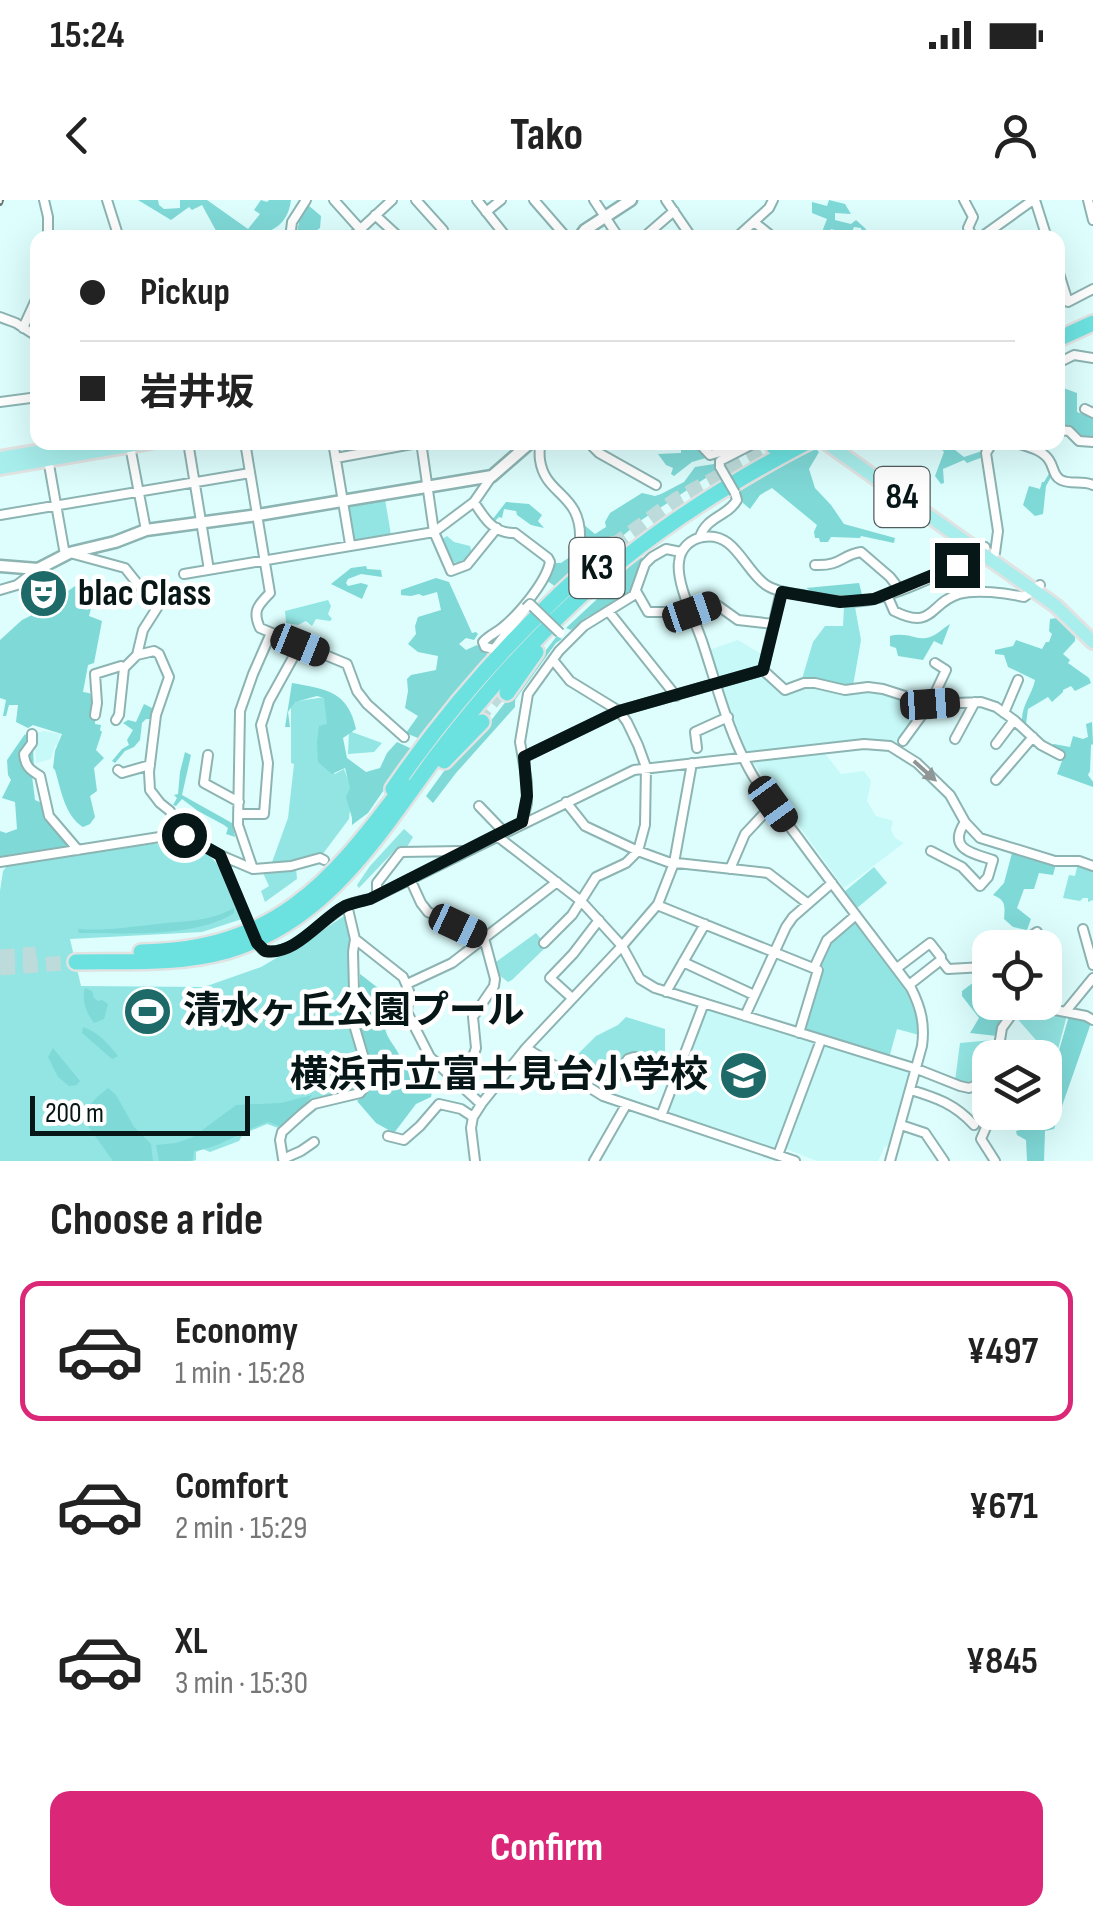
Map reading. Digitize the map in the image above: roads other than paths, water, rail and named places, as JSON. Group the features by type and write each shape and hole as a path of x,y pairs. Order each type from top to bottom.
{"highway":[{"path":"1065,326 1093,313"},
{"path":"1065,336 1093,323"},
{"name":"K3","path":"412,782 370,848 335,888 294,920 255,941 224,952 165,962 74,957 171,950 236,937 295,906 330,865 362,841 412,782 469,715 525,650 606,572 758,456"},
{"path":"412,782 444,761 469,715 536,615 613,546"},
{"path":"505,691 553,633 620,572"}],"main road":[{"name":"84","path":"837,450 986,551"},
{"name":"84","path":"851,450 1037,588 1093,642"},
{"path":"0,458 46,451"},
{"path":"0,468 46,451"},
{"name":"84","path":"1037,588 1061,600 1093,630"}],"street":[{"path":"44,200 48,230"},
{"path":"106,200 115,230"},
{"path":"291,230 306,200"},
{"path":"339,202 360,229 392,200"},
{"path":"416,200 443,230"},
{"path":"477,200 501,230"},
{"path":"486,212 500,200"},
{"path":"534,200 559,230"},
{"path":"594,200 614,230"},
{"path":"588,230 631,200"},
{"path":"666,200 687,230"},
{"path":"745,230 770,208 773,200"},
{"path":"964,200 972,217 970,230"},
{"path":"988,230 1034,200 1044,230"},
{"path":"1088,200 1093,220"},
{"path":"652,230 674,211"},
{"path":"376,215 392,230"},
{"path":"754,222 764,230"},
{"path":"1065,292 1068,302 1093,289"},
{"path":"23,328 30,313"},
{"path":"0,317 30,333"},
{"path":"1065,360 1074,355 1093,358"},
{"path":"0,402 30,399"},
{"path":"1065,431 1079,441 1093,442"},
{"path":"131,450 146,530"},
{"path":"189,450 209,570"},
{"path":"247,450 270,594 257,605 260,628 347,664 367,704 404,738"},
{"path":"334,450 350,544"},
{"path":"336,458 382,450"},
{"path":"423,450 434,532 451,571 467,566 497,528"},
{"path":"184,574 434,532 474,502 492,476 522,450"},
{"path":"540,450 547,478 579,516 580,540"},
{"path":"596,450 656,485"},
{"path":"705,450 710,455 728,450 733,454"},
{"path":"522,822 527,796 520,742 528,694 553,660 591,621 627,602 652,557 666,549 683,550 700,538 718,537 730,544 766,585 782,592 840,602 887,595 986,551 998,531 988,450"},
{"path":"1033,450 1048,458 1057,478 1093,485"},
{"path":"46,451 67,554"},
{"path":"700,538 702,529 737,500 720,460 733,454 758,456"},
{"path":"0,514 250,472"},
{"path":"1066,482 1092,472"},
{"path":"0,590 17,585 67,554 146,530 492,476"},
{"path":"474,502 484,520 504,534 515,533 548,558 549,567 544,580 521,607 503,627 486,638 485,647 494,649 530,604 569,642"},
{"path":"683,550 679,571 728,717 752,774 897,968 920,1006 924,1020 922,1046 890,1161"},
{"path":"815,565 830,566 861,552 900,590"},
{"path":"67,554 124,568 157,608 143,630 137,655"},
{"path":"0,566 38,570"},
{"path":"887,595 894,611 915,619 924,618 961,593 1024,597 1037,588"},
{"path":"636,591 648,612 692,612 717,605 738,620 774,624"},
{"path":"763,670 782,592"},
{"path":"609,612 676,696"},
{"path":"249,867 252,862 239,834 239,730 242,702 271,633"},
{"path":"238,814 264,814 268,763 261,725 300,645"},
{"path":"116,720 124,668 137,655 154,650 169,678 158,709 150,790 170,810 181,835"},
{"path":"544,943 561,928 596,877 626,863 638,851 645,825 646,767 634,735 619,711 570,681 553,660"},
{"path":"898,746 930,704 946,670 935,663"},
{"path":"95,715 96,674 124,668"},
{"path":"524,757 619,711 763,670"},
{"path":"763,670 785,690 815,683 846,690 875,688 930,704 989,704 1049,751 1060,755"},
{"path":"1004,713 1018,680"},
{"path":"954,740 975,702"},
{"path":"697,748 696,732 728,717"},
{"path":"996,744 1014,720"},
{"path":"32,734 24,761 40,776 49,816 78,850"},
{"path":"996,780 1033,736"},
{"path":"220,855 257,943 263,950 278,952 347,905 377,895 634,770 864,744 898,746 944,788 973,833 990,843 1093,866"},
{"path":"208,755 204,784 239,802"},
{"path":"475,1161 473,1117 481,1104 526,1048 657,904 674,863 692,763"},
{"path":"118,770 122,773 150,765"},
{"path":"566,802 585,826 638,851 674,863 768,873 808,904"},
{"path":"730,869 744,834 773,804"},
{"path":"479,806 500,834 581,901 622,946 640,979 666,992 972,1087"},
{"path":"931,851 962,867 980,886 988,877 993,860 972,854 960,845 960,827 965,822"},
{"path":"0,862 181,835 249,867"},
{"path":"377,895 376,883 401,852 466,851"},
{"path":"228,872 291,866 320,858 330,865"},
{"path":"410,879 428,912 484,938"},
{"path":"407,984 452,963 557,882"},
{"path":"744,1016 786,927 832,883"},
{"path":"657,904 818,970 799,1033"},
{"path":"314,1145 282,1159 282,1132 292,1122 314,1104 360,1093 370,1079 355,1028 354,939 347,905"},
{"path":"814,968 827,940 856,915"},
{"path":"572,998 550,978 598,920"},
{"path":"666,992 705,924"},
{"path":"1084,928 1093,966"},
{"path":"463,1088 476,1048 473,1017 495,979 484,938"},
{"path":"354,939 403,978 407,984 407,1012 430,1058 481,1104"},
{"path":"897,968 930,944 948,969 972,968"},
{"path":"908,984 940,960"},
{"path":"684,962 754,995"},
{"path":"1066,1011 1093,978"},
{"path":"661,1116 704,1003"},
{"path":"1000,1040 1002,1028 1015,1010 1034,1006 1093,1020"},
{"path":"778,1156 821,1040"},
{"path":"526,1048 603,1096 795,1161"},
{"path":"603,1096 628,1059 680,1066"},
{"path":"910,1090 939,1098 962,1111 972,1123"},
{"path":"388,1136 404,1140 439,1104 461,1109 473,1117"},
{"path":"594,1161 626,1105"},
{"path":"900,1125 926,1133 944,1161"},
{"path":"985,1130 981,1138 995,1161"}],"tunnel":[{"path":"613,546 677,499 768,450"},
{"path":"476,720 503,689"},
{"path":"0,957 36,954"},
{"path":"0,968 76,962"}],"place":[{"name":"blac Class","path":"43,593"},
{"name":"清水ヶ丘公園プール","path":"148,1011"},
{"name":"横浜市立富士見台小学校","path":"743,1075"}]}
